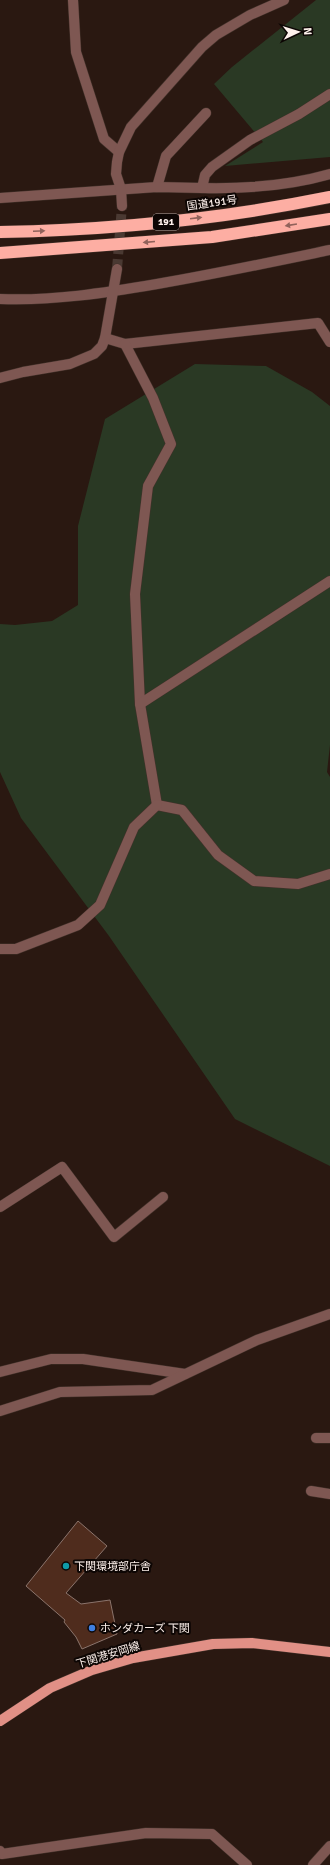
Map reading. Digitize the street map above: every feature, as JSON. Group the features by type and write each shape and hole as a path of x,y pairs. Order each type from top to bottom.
{"highway":[{"name":"国道191号","path":"0,232 75,230 137,225 260,209 330,197"},
{"name":"191","path":"0,253 212,237 330,219"}],"main road":[{"name":"下関港安岡線","path":"0,1721 50,1688 92,1670 133,1658 179,1649 221,1644 252,1643 330,1652"}],"street":[{"path":"73,0 76,52 104,138 119,152"},
{"path":"122,206 116,174 119,152 132,127 202,47 216,35 233,24 284,0"},
{"path":"202,188 205,175 212,167 250,140 299,114 330,94"},
{"path":"157,187 166,156 206,113"},
{"path":"0,198 157,187 237,188 278,184 330,174"},
{"path":"0,299 60,298 113,292 230,272 330,250"},
{"path":"0,378 23,372 70,364 94,354 102,346 105,338 118,269"},
{"path":"105,338 125,344 318,323 330,342"},
{"path":"125,344 153,398 170,444 148,486 135,594 140,704 157,805"},
{"path":"140,704 330,581"},
{"path":"157,805 182,810 218,855 254,881 298,884 330,874"},
{"path":"0,950 16,949 78,925 100,905 134,828 157,805"},
{"path":"0,1208 62,1167 114,1237 163,1197"},
{"path":"0,1411 60,1392 152,1390 257,1340 330,1314"},
{"path":"0,1372 51,1359 83,1359 185,1374"},
{"path":"316,1438 330,1438"},
{"path":"311,1491 330,1494"},
{"path":"0,1851 2,1854 146,1833 212,1834 247,1865"},
{"path":"313,1865 330,1846"}],"green space":[{"path":"316,0 330,0 330,157 225,166 263,142 214,84 232,67"},
{"path":"195,364 266,366 312,392 330,406 330,745 327,772 330,777 330,1166 235,1119 109,936 21,818 0,772 0,624 15,625 52,621 78,605 78,526 105,419"}],"building":[{"path":"78,1521 107,1546 66,1593 81,1604 110,1600 117,1634 82,1649 76,1637 64,1622 65,1620 26,1586"}],"tunnel":[{"path":"117,269 122,206"}],"place":[{"name":"下関環境部庁舎","path":"66,1566"},
{"name":"ホンダカーズ 下関","path":"92,1628"}]}
